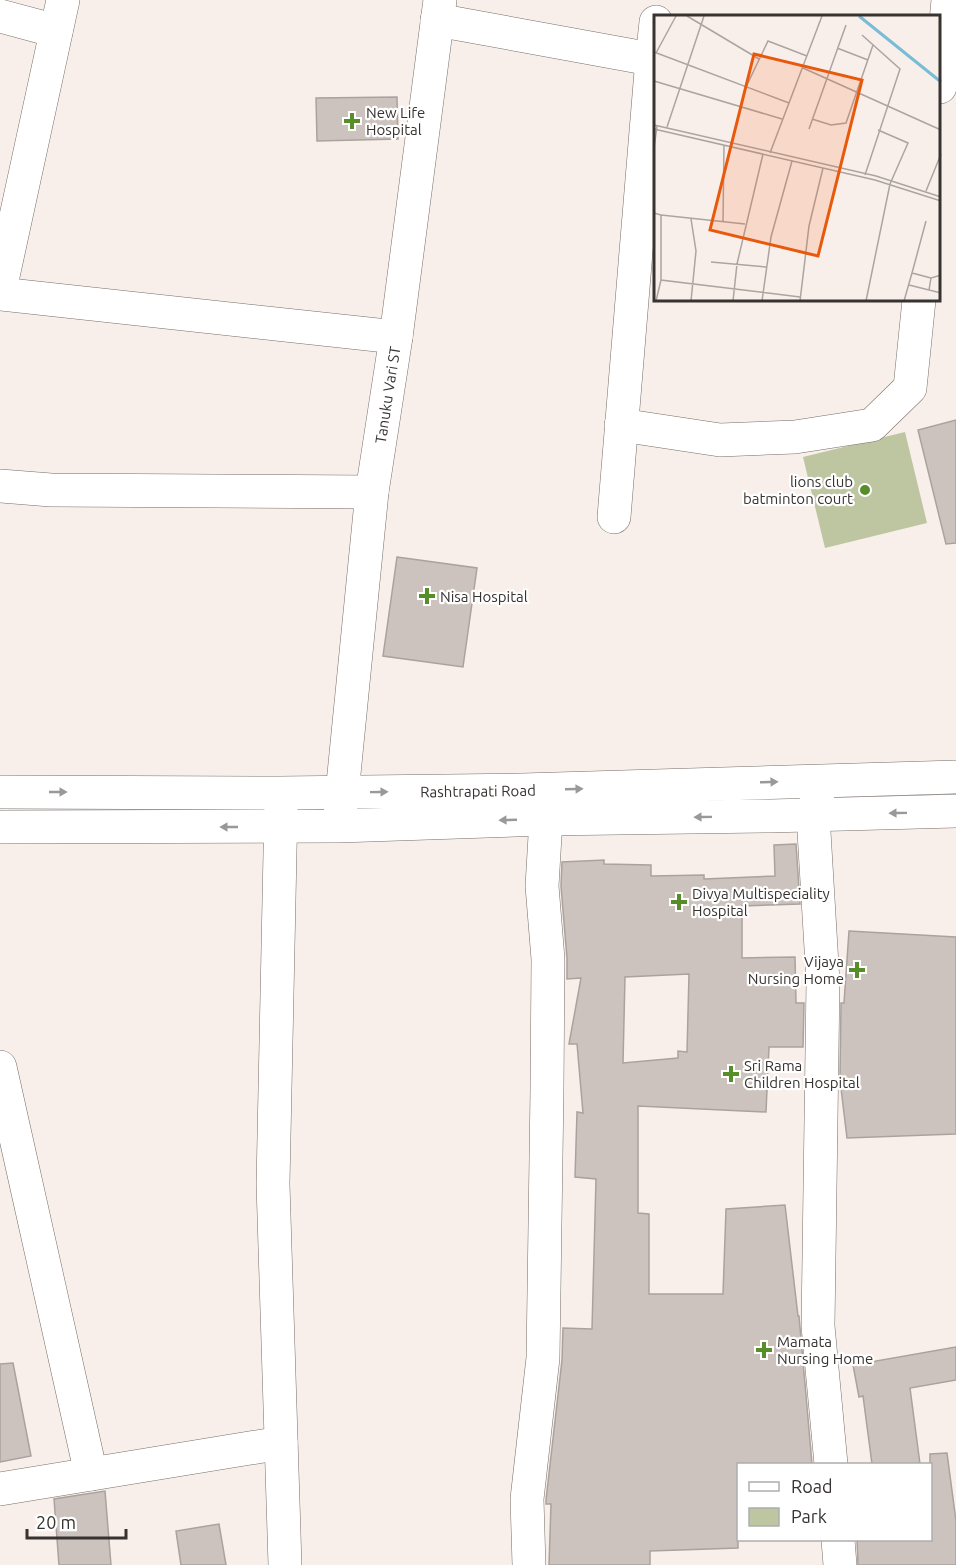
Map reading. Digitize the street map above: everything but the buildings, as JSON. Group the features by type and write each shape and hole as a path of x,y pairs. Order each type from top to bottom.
{"street":[{"path":"657,15 658,0"},
{"path":"941,68 948,0"},
{"path":"439,10 654,60 614,517"},
{"name":"Tanuku Vari ST","path":"339,826 372,492 396,336 439,10"},
{"path":"0,16 59,15 0,292 396,336"},
{"path":"941,101 956,103"},
{"path":"621,425 720,440 795,437 872,426 910,388 919,302"},
{"path":"0,486 51,490 372,492"},
{"name":"Rashtrapati Road","path":"0,792 280,793 522,790 956,777"},
{"path":"820,780 813,815 823,982 818,1326 831,1463"},
{"path":"280,793 273,1184 285,1565"},
{"name":"Rashtrapati Road","path":"0,827 281,827 956,811"},
{"path":"529,1565 527,1499 543,1358 548,959 542,886 546,819"},
{"path":"0,1067 91,1474"},
{"path":"0,1489 281,1443"},
{"path":"838,1541 840,1565"}],"green space":[{"name":"lions club batminton court","path":"905,432 927,523 825,548 803,457"}],"place":[{"name":"New Life Hospital","path":"352,121"},
{"name":"lions club batminton court","path":"865,490"},
{"name":"Nisa Hospital","path":"427,596"},
{"name":"Divya Multispeciality Hospital","path":"679,902"},
{"name":"Vijaya Nursing Home","path":"857,970"},
{"name":"Sri Rama Children Hospital","path":"731,1074"},
{"name":"Mamata Nursing Home","path":"764,1350"}]}
